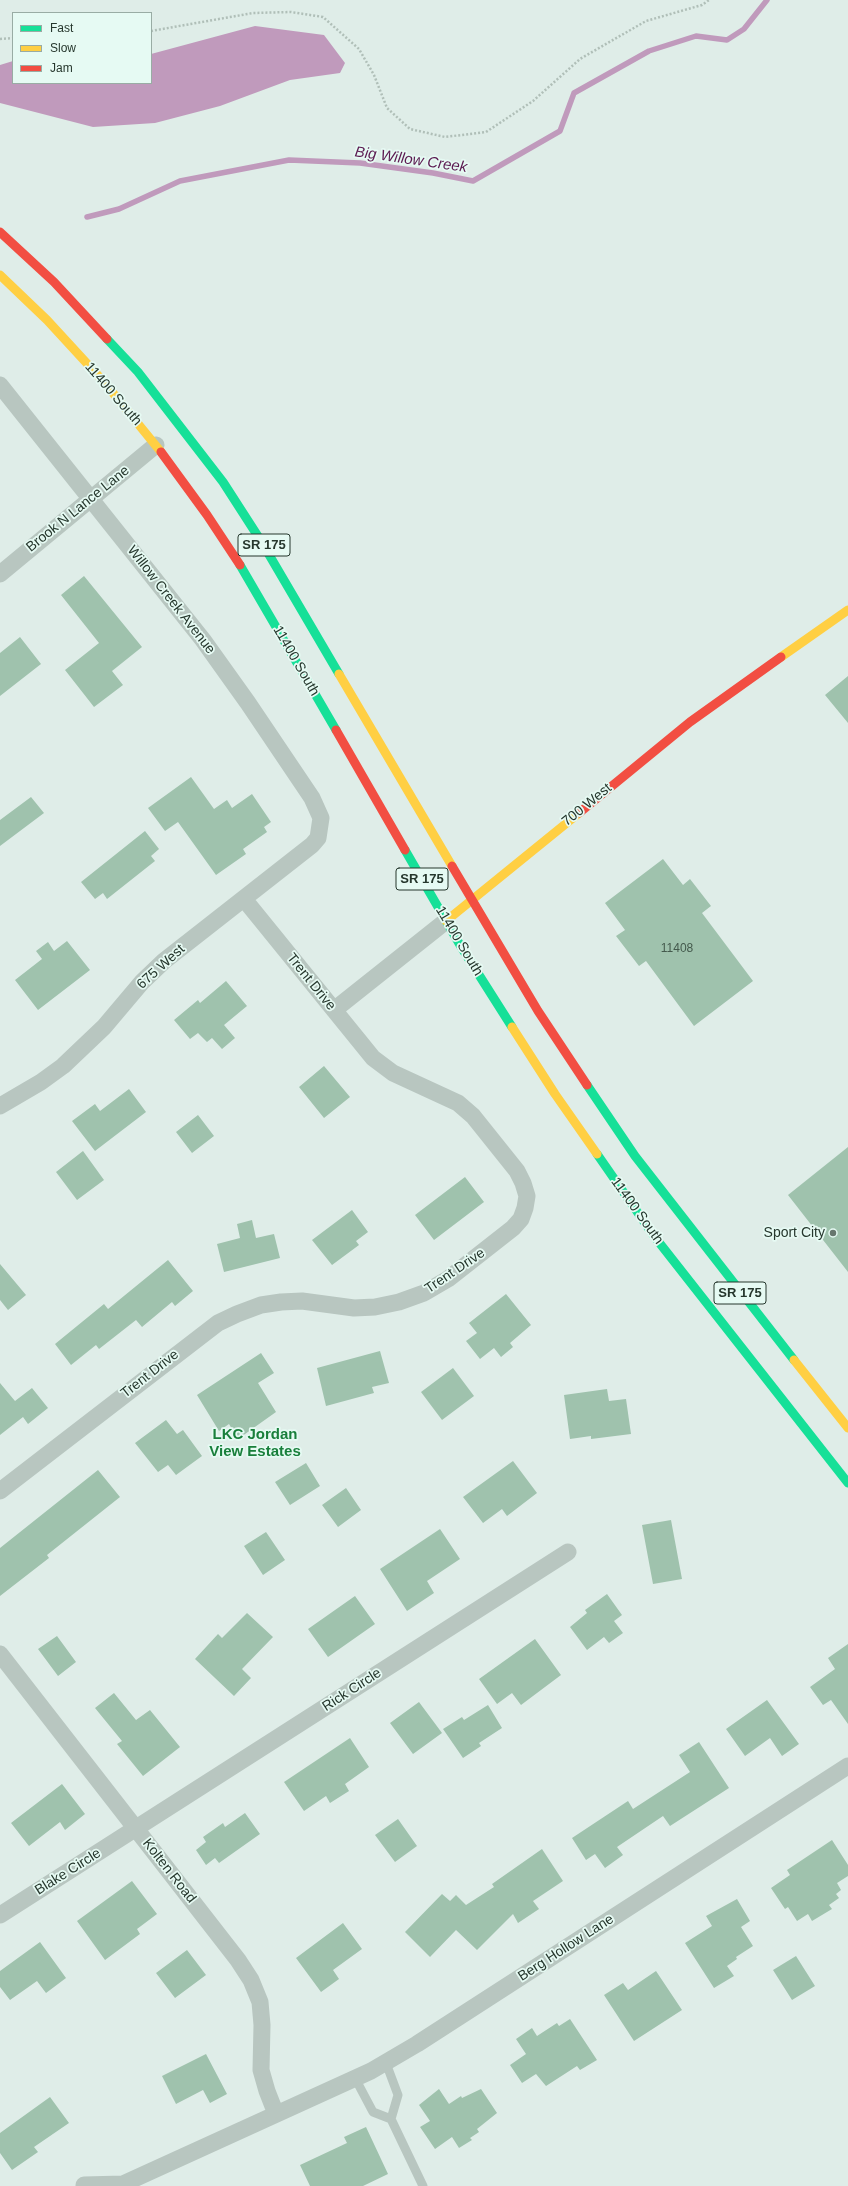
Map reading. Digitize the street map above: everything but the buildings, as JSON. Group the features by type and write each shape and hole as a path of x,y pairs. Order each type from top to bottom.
{"main road":[{"name":"SR 175","path":"0,232 54,282 138,372 180,424 223,482 261,541 473,898 538,1011 635,1156 740,1294 848,1428"},
{"name":"11400 South","path":"0,276 47,320 104,382 156,445 207,515 250,581 446,920 555,1094 650,1229 848,1483"},
{"name":"700 West","path":"446,920 690,722 848,610"}],"street":[{"name":"Willow Creek Avenue","path":"0,385 203,640 248,703 312,798 321,818 321,828"},
{"name":"Brook N Lance Lane","path":"0,574 90,498 156,445"},
{"name":"675 West","path":"0,1106 41,1082 63,1066 104,1027 142,982 158,966 312,845 318,838 321,828"},
{"name":"Trent Drive","path":"0,1491 218,1323 255,1307 281,1302 302,1301 354,1308 376,1307 399,1302 424,1293 448,1279 513,1228 521,1219 526,1208 526,1196 523,1183 517,1170 481,1125 458,1103 393,1073 374,1058 244,899"},
{"name":"700 West","path":"334,1010 446,920"},
{"name":"Rick Circle","path":"136,1829 568,1552"},
{"name":"Kolten Road","path":"0,1654 238,1960 251,1980 260,2002 262,2025 261,2070 266,2091 276,2114"},
{"name":"Berg Hollow Lane","path":"84,2185 123,2184 355,2078 386,2062 848,1766"},
{"name":"Blake Circle","path":"0,1915 136,1829"}],"lane":[{"path":"386,2062 398,2095 391,2119 423,2186"},
{"path":"355,2078 373,2112 391,2119"}],"path":[{"path":"152,31 253,13 291,12 323,17 359,48 374,75 387,108 410,129 445,137 486,132 533,101 580,59 646,21 702,5 709,0"},
{"path":"0,39 12,38"}],"shaded area":[{"path":"255,26 324,35 345,63 340,73 290,80 220,106 155,123 93,127 0,103 0,65 12,61 12,84 152,84 152,54"}],"waterway":[{"name":"Big Willow Creek","path":"87,217 119,209 180,181 289,160 360,163 433,173 473,181 560,131 574,93 649,51 696,36 727,40 744,29 767,0"}],"traffic: fast":[{"path":"107,339 138,372 223,482 261,541 339,674"},
{"path":"240,565 336,730"},
{"path":"405,850 460,945 512,1027"},
{"path":"587,1085 635,1156 794,1360"},
{"path":"597,1154 654,1236 848,1483"}],"traffic: slow":[{"path":"0,275 47,320 104,382 161,452"},
{"path":"781,657 848,610"},
{"path":"339,674 452,866"},
{"path":"446,921 579,813"},
{"path":"512,1027 555,1094 597,1154"},
{"path":"794,1360 848,1428"}],"traffic: jam":[{"path":"0,232 54,282 107,339"},
{"path":"161,452 207,515 240,565"},
{"path":"579,813 690,722 781,657"},
{"path":"336,730 405,850"},
{"path":"452,866 538,1011 587,1085"}],"place":[{"name":"Sport City","path":"833,1233"}],"district":[{"name":"LKC Jordan View Estates","path":"255,1444"}]}
